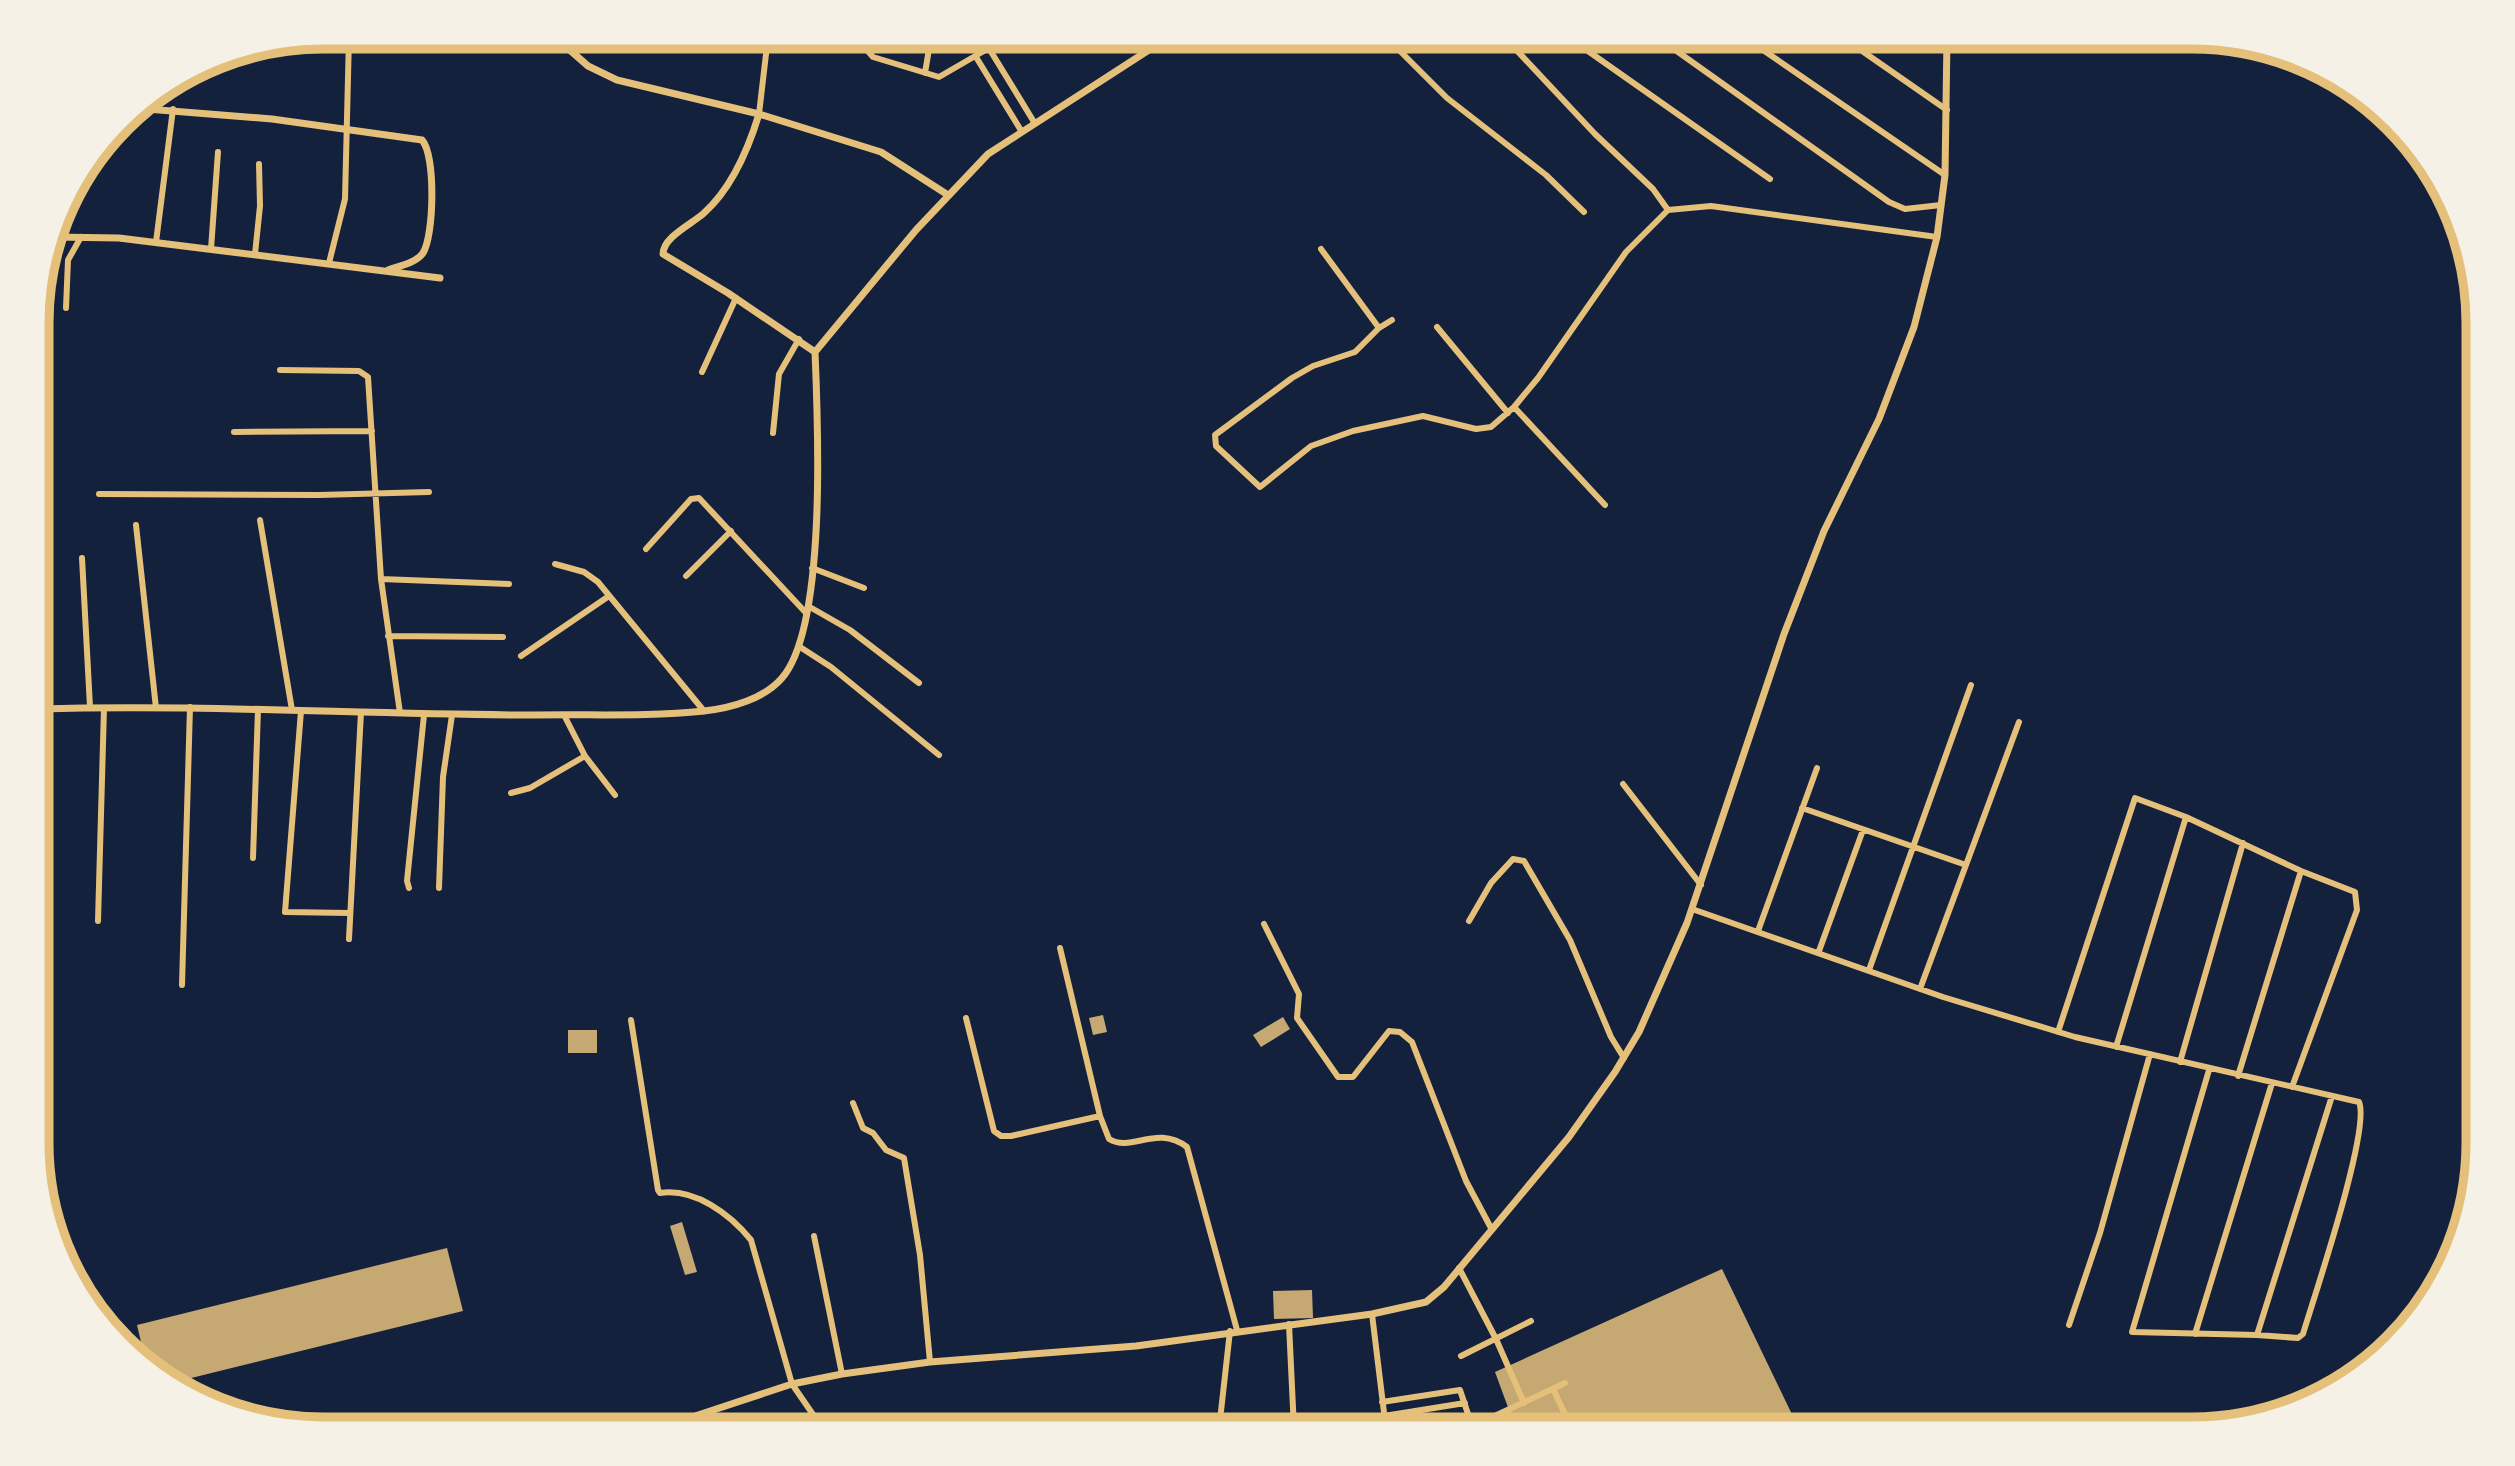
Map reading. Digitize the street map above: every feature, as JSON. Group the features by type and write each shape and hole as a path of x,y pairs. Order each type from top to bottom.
{"street":[{"path":"329,263 345,199 349,49"},
{"path":"569,49 588,66 617,80 760,114 881,152 948,195"},
{"path":"767,49 760,114 743,157 723,192 703,214 666,243 662,252 815,352"},
{"path":"867,49 873,57 925,74 944,76 990,50 1034,122"},
{"path":"925,74 929,49"},
{"path":"49,709 190,707 424,715 704,711 747,701 772,687 790,668 800,647 807,614 818,442 815,352 948,195 989,154 1034,122 1150,49"},
{"path":"1398,49 1447,98 1546,175 1584,212"},
{"path":"1515,49 1595,134 1653,189 1668,210"},
{"path":"1585,49 1770,179"},
{"path":"1674,49 1889,202 1905,209 1941,205"},
{"path":"1761,49 1945,176"},
{"path":"1859,49 1947,110"},
{"path":"692,1417 792,1384 842,1374 930,1362 1136,1346 1372,1314 1426,1302 1438,1294 1569,1137 1624,1058 1664,978 1692,909 1784,634 1824,531 1867,446 1903,361 1937,237 1945,176 1947,49"},
{"path":"976,57 1022,132"},
{"path":"153,108 347,128 417,138 425,142 432,193 425,247 416,260 388,270"},
{"path":"156,242 173,108"},
{"path":"211,249 218,152"},
{"path":"255,254 259,230 259,164"},
{"path":"1392,320 1379,328 1355,352 1313,366 1292,378 1218,432 1214,443 1261,487 1311,446 1332,437 1423,416 1485,429 1514,407 1593,302 1626,252 1668,210 1712,206 1937,237"},
{"path":"63,237 156,242 440,278"},
{"path":"66,308 68,260 81,237"},
{"path":"1321,249 1379,328"},
{"path":"702,372 736,298"},
{"path":"1437,327 1508,413"},
{"path":"773,433 779,374 799,340"},
{"path":"280,370 363,372 369,381 381,579 400,713"},
{"path":"1514,407 1605,505"},
{"path":"234,432 372,430"},
{"path":"99,494 319,495 429,492"},
{"path":"646,549 694,497 701,499 807,614"},
{"path":"260,520 292,710"},
{"path":"136,525 156,708"},
{"path":"686,576 731,531"},
{"path":"82,558 90,708"},
{"path":"555,564 589,575 704,711"},
{"path":"812,568 864,588"},
{"path":"381,579 509,584"},
{"path":"521,656 609,596"},
{"path":"808,606 850,630 919,682"},
{"path":"388,636 503,637"},
{"path":"800,647 831,667 939,755"},
{"path":"1869,970 1971,685"},
{"path":"182,985 190,707"},
{"path":"98,921 104,708"},
{"path":"253,858 258,709"},
{"path":"301,711 285,912 349,913"},
{"path":"349,939 361,712"},
{"path":"410,888 407,881 424,715"},
{"path":"439,888 443,777 452,715"},
{"path":"564,715 585,756 615,796"},
{"path":"1920,989 2019,722"},
{"path":"510,793 530,788 585,756"},
{"path":"1758,931 1817,768"},
{"path":"1623,785 1700,885"},
{"path":"2058,1032 2135,798 2186,817 2301,871 2355,892 2357,910 2292,1087"},
{"path":"1802,808 1966,865"},
{"path":"2116,1046 2186,817"},
{"path":"1819,951 1863,830"},
{"path":"2180,1062 2242,844"},
{"path":"1469,921 1490,883 1513,859 1524,861 1570,940 1611,1037 1624,1058"},
{"path":"2238,1076 2301,871"},
{"path":"1692,909 1819,951 1920,989 2058,1032 2210,1070 2359,1101 2361,1121 2352,1166 2303,1334 2298,1338 2132,1332 2210,1070"},
{"path":"1265,923 1299,994 1297,1018 1338,1077 1353,1077 1389,1031 1400,1032 1412,1042 1466,1181 1491,1228"},
{"path":"1060,948 1100,1116 1109,1139 1115,1143 1168,1136 1187,1147 1234,1331 1221,1417"},
{"path":"966,1018 994,1131 1001,1136 1011,1136 1100,1116"},
{"path":"631,1020 658,1190 660,1193 677,1191 693,1194 738,1223 751,1240 792,1384 815,1417"},
{"path":"2069,1325 2100,1233 2150,1054"},
{"path":"2194,1334 2272,1083"},
{"path":"2256,1335 2332,1096"},
{"path":"853,1103 863,1128 873,1133 886,1150 904,1158 920,1255 930,1362"},
{"path":"814,1236 842,1374"},
{"path":"1459,1268 1496,1339 1524,1403"},
{"path":"1372,1314 1384,1416 1465,1403"},
{"path":"1461,1356 1531,1321"},
{"path":"1289,1324 1293,1417"},
{"path":"1492,1417 1565,1383"},
{"path":"1553,1389 1566,1417"},
{"path":"1382,1402 1460,1390 1469,1417"},
{"path":"1507,1410 1510,1417"}],"building":[{"path":"1103,1015 1107,1032 1093,1035 1089,1018"},
{"path":"1283,1017 1290,1029 1261,1047 1253,1035"},
{"path":"568,1030 597,1030 597,1053 568,1053"},
{"path":"682,1222 697,1272 685,1275 670,1226"},
{"path":"447,1248 463,1311 185,1380 143,1350 137,1325"},
{"path":"1722,1269 1793,1417 1512,1417 1495,1372"},
{"path":"1312,1290 1313,1318 1274,1319 1273,1291"}]}
